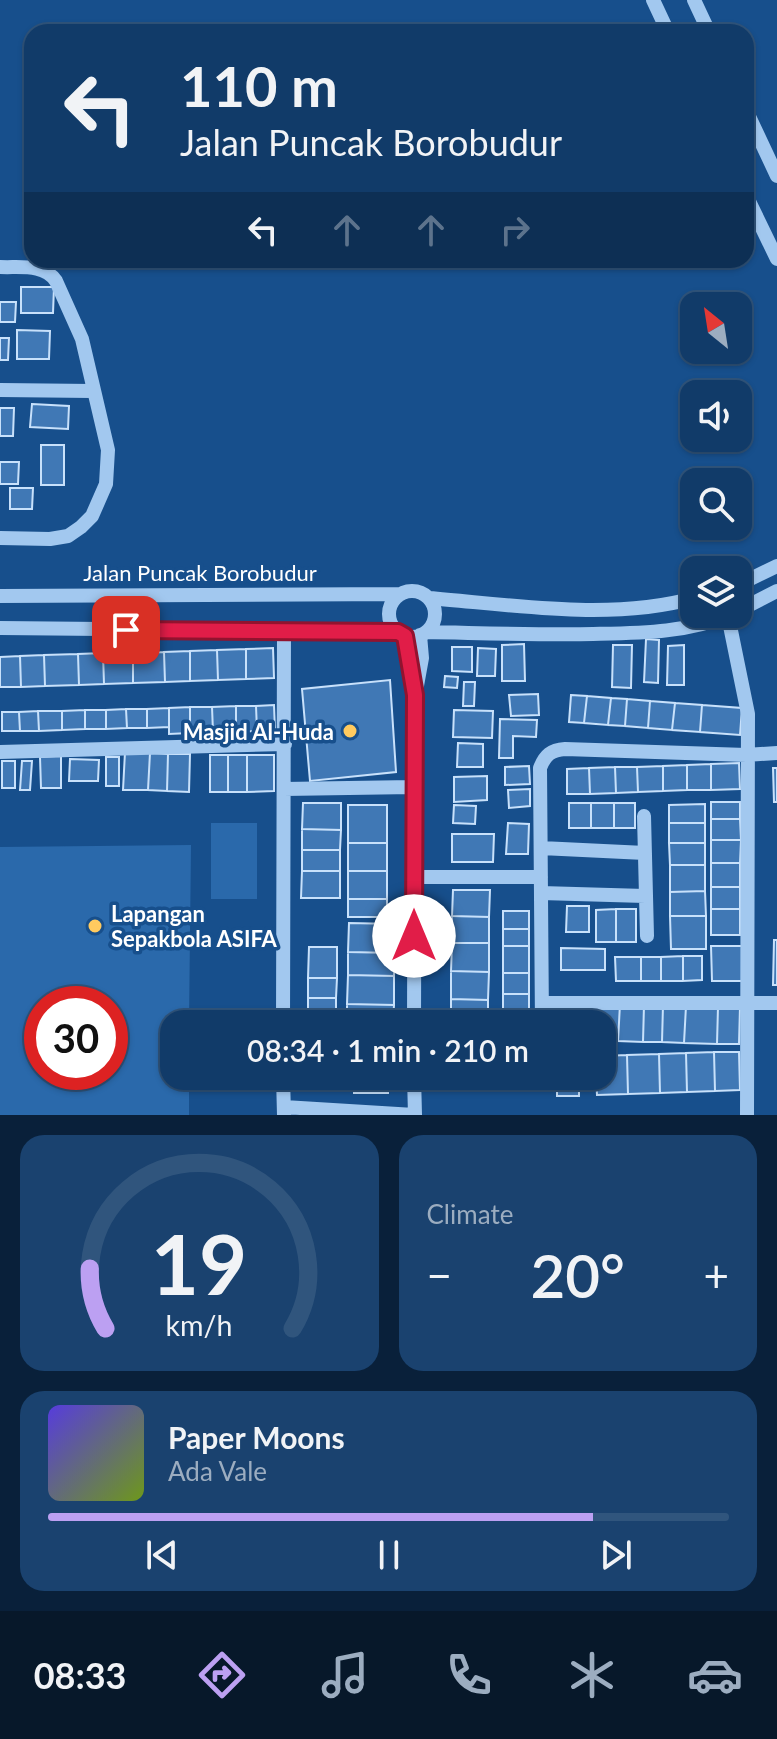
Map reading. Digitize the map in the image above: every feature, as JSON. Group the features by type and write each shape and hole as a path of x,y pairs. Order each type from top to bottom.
{"street":[{"path":"653,0 664,24"},
{"path":"694,0 705,24"},
{"path":"754,127 777,176"},
{"path":"754,212 777,259"},
{"path":"0,267 40,269 51,274 82,339 108,450 106,484 92,516 81,527 68,536 50,539 0,538"},
{"path":"0,390 92,391"},
{"path":"752,578 777,566"},
{"path":"412,634 393,627 389,612 395,598 416,591 429,598 560,609 663,607 680,602"},
{"path":"752,604 777,591"},
{"name":"Jalan Puncak Borobudur","path":"0,596 401,594"},
{"path":"412,634 434,619 433,604 429,598"},
{"path":"560,609 560,634"},
{"path":"0,628 560,634 660,632 685,628"},
{"path":"735,628 748,714 747,1115"},
{"path":"283,1010 284,632"},
{"path":"412,634 415,695 414,1010"},
{"path":"0,752 285,744"},
{"path":"542,1010 540,768 545,757 552,751 565,749 746,755 777,753"},
{"path":"284,789 413,787"},
{"path":"644,816 647,936"},
{"path":"541,848 645,853"},
{"path":"413,877 541,877"},
{"path":"541,893 645,896"},
{"path":"542,1003 777,1003"},
{"path":"283,1090 284,1111 414,1115 414,1090"}],"shaded area":[{"path":"211,823 257,823 257,899 211,899"},
{"name":"Lapangan Sepakbola ASIFA","path":"191,845 189,1010 160,1010 160,1090 189,1090 189,1115 0,1115 0,847"}],"building":[{"path":"21,287 54,287 53,313 21,313"},
{"path":"0,302 16,302 15,322 0,322"},
{"path":"17,330 50,331 49,359 17,359"},
{"path":"0,338 9,338 8,360 0,360"},
{"path":"32,404 69,406 68,429 30,427"},
{"path":"0,408 14,408 13,436 0,436"},
{"path":"41,445 64,445 64,485 41,485"},
{"path":"0,462 19,462 18,484 0,484"},
{"path":"10,488 33,488 32,509 10,509"},
{"path":"646,639 659,640 658,683 644,682"},
{"path":"524,644 525,681 502,681 502,645"},
{"path":"613,645 632,645 631,688 612,687"},
{"path":"684,645 684,685 667,685 668,646"},
{"path":"452,647 472,647 472,672 452,671"},
{"path":"273,648 274,678 246,679 246,649"},
{"path":"478,648 496,649 495,676 477,676"},
{"path":"246,649 246,679 218,680 217,650"},
{"path":"217,650 218,680 190,681 190,651"},
{"path":"190,651 190,681 165,682 164,652"},
{"path":"164,652 165,682 133,683 133,653"},
{"path":"103,653 104,684 79,685 78,654"},
{"path":"103,653 133,653 133,683 104,684"},
{"path":"78,654 79,685 45,686 44,655"},
{"path":"44,655 45,686 21,687 20,656"},
{"path":"20,656 21,687 0,687 0,657"},
{"path":"445,676 458,677 457,688 444,687"},
{"name":"Masjid Al-Huda","path":"390,680 396,772 310,781 302,689"},
{"path":"464,682 475,682 474,706 463,706"},
{"path":"538,694 539,715 511,716 509,695"},
{"path":"571,695 587,696 584,723 569,722"},
{"path":"587,696 611,698 608,725 584,723"},
{"path":"611,698 627,699 625,726 608,725"},
{"path":"627,699 650,701 648,728 625,726"},
{"path":"650,701 675,703 672,730 648,728"},
{"path":"675,703 702,705 700,732 672,730"},
{"path":"274,705 275,731 257,731 256,706"},
{"path":"702,705 742,708 740,735 700,732"},
{"path":"236,706 236,732 213,732 212,707"},
{"path":"236,706 256,706 257,731 236,732"},
{"path":"190,707 190,733 169,734 169,708"},
{"path":"190,707 212,707 213,732 190,733"},
{"path":"169,708 169,727 147,728 147,709"},
{"path":"126,709 127,728 106,729 106,710"},
{"path":"126,709 147,709 147,728 127,728"},
{"path":"85,710 85,729 62,730 62,711"},
{"path":"85,710 106,710 106,729 85,729"},
{"path":"454,710 493,711 492,738 453,737"},
{"path":"38,711 39,731 20,731 19,712"},
{"path":"38,711 62,711 62,730 39,731"},
{"path":"2,712 19,712 20,731 2,731"},
{"path":"500,719 537,720 536,737 513,736 513,758 499,758"},
{"path":"458,743 483,744 483,767 457,767"},
{"path":"125,752 150,753 148,790 123,790"},
{"path":"150,753 168,754 167,791 148,790"},
{"path":"168,754 190,754 189,792 167,791"},
{"path":"210,755 228,755 228,792 210,792"},
{"path":"228,755 247,755 247,792 228,792"},
{"path":"247,755 274,755 274,791 247,792"},
{"path":"61,756 61,788 41,788 40,757"},
{"path":"106,757 119,757 119,786 106,786"},
{"path":"70,759 99,760 98,781 69,781"},
{"path":"2,761 15,761 15,788 2,788"},
{"path":"22,761 32,761 30,790 20,790"},
{"path":"739,763 740,789 711,790 711,764"},
{"path":"711,764 711,790 687,790 687,765"},
{"path":"687,765 687,790 663,791 663,766"},
{"path":"529,766 530,784 505,785 505,767"},
{"path":"663,766 663,791 638,792 637,767"},
{"path":"615,767 616,793 590,794 589,768"},
{"path":"615,767 637,767 638,792 616,793"},
{"path":"589,768 590,794 567,794 567,769"},
{"path":"773,768 777,768 777,802 774,802"},
{"path":"487,776 487,800 454,802 454,777"},
{"path":"530,789 530,806 509,808 508,790"},
{"path":"711,802 740,802 740,819 711,819"},
{"path":"303,803 341,803 341,830 302,829"},
{"path":"569,803 591,803 591,828 569,828"},
{"path":"591,803 614,803 614,828 591,828"},
{"path":"614,803 635,803 635,828 614,828"},
{"path":"705,804 705,823 669,823 669,805"},
{"path":"348,805 387,805 387,843 348,843"},
{"path":"454,805 476,806 475,824 453,823"},
{"path":"711,819 740,819 741,840 711,840"},
{"path":"508,823 529,824 528,854 506,854"},
{"path":"669,823 705,823 705,843 669,843"},
{"path":"302,829 341,830 340,850 302,850"},
{"path":"452,834 494,834 493,862 452,862"},
{"path":"711,840 741,840 740,863 711,863"},
{"path":"348,843 387,843 387,871 348,871"},
{"path":"669,843 705,843 705,865 670,865"},
{"path":"302,850 340,850 340,871 302,871"},
{"path":"711,863 740,863 740,887 711,887"},
{"path":"670,865 705,865 705,891 670,892"},
{"path":"302,871 340,871 340,898 301,898"},
{"path":"348,871 387,871 387,899 348,899"},
{"path":"711,887 740,887 740,909 711,909"},
{"path":"453,890 490,890 489,917 452,916"},
{"path":"705,891 706,916 670,916 670,892"},
{"path":"348,899 387,899 387,917 348,917"},
{"path":"567,906 589,906 589,932 566,932"},
{"path":"616,909 616,942 596,942 596,910"},
{"path":"616,909 636,909 636,942 616,942"},
{"path":"711,909 740,909 740,935 711,935"},
{"path":"503,911 529,911 529,929 503,929"},
{"path":"452,916 489,917 489,943 452,943"},
{"path":"670,916 706,916 706,949 671,949"},
{"path":"349,923 395,924 395,953 348,952"},
{"path":"503,929 529,929 529,946 503,946"},
{"path":"774,940 777,940 777,985 773,985"},
{"path":"452,943 489,943 489,972 451,971"},
{"path":"503,946 529,946 529,973 503,973"},
{"path":"711,946 743,946 744,981 712,981"},
{"path":"309,947 337,947 337,978 308,978"},
{"path":"561,948 605,949 605,970 561,970"},
{"path":"348,952 395,953 394,976 348,975"},
{"path":"683,956 683,981 661,981 661,957"},
{"path":"683,956 702,956 702,980 683,981"},
{"path":"615,957 641,957 641,981 616,981"},
{"path":"641,957 661,957 661,981 641,981"},
{"path":"451,971 489,972 488,1000 451,999"},
{"path":"503,973 529,973 529,994 503,994"},
{"path":"348,975 394,976 394,1005 347,1004"},
{"path":"308,978 337,978 336,998 308,998"},
{"path":"503,994 529,994 529,1010 503,1010"},
{"path":"308,998 336,998 336,1010 308,1010"},
{"path":"451,999 488,1000 488,1010 451,1010"},
{"path":"347,1004 394,1005 394,1010 347,1010"},
{"path":"593,1004 620,1004 618,1041 616,1010 593,1010"},
{"path":"620,1004 644,1005 643,1042 618,1041"},
{"path":"644,1005 663,1005 662,1042 643,1042"},
{"path":"663,1005 686,1006 684,1043 662,1042"},
{"path":"686,1006 718,1007 717,1044 684,1043"},
{"path":"718,1007 740,1007 739,1044 717,1044"},
{"path":"714,1052 715,1091 687,1092 686,1053"},
{"path":"714,1052 739,1052 740,1090 715,1091"},
{"path":"686,1053 687,1092 660,1093 659,1054"},
{"path":"659,1054 660,1093 628,1094 627,1055"},
{"path":"616,1055 627,1055 628,1094 597,1095 597,1090 616,1090"},
{"path":"354,1090 388,1090 388,1093 354,1093"},
{"path":"557,1090 579,1090 579,1096 557,1096"}],"place":[{"name":"Masjid Al-Huda","path":"350,731"},
{"name":"Lapangan Sepakbola ASIFA","path":"95,926"}],"route":[{"path":"126,630 398,632 405,636 415,695 414,936"}]}
